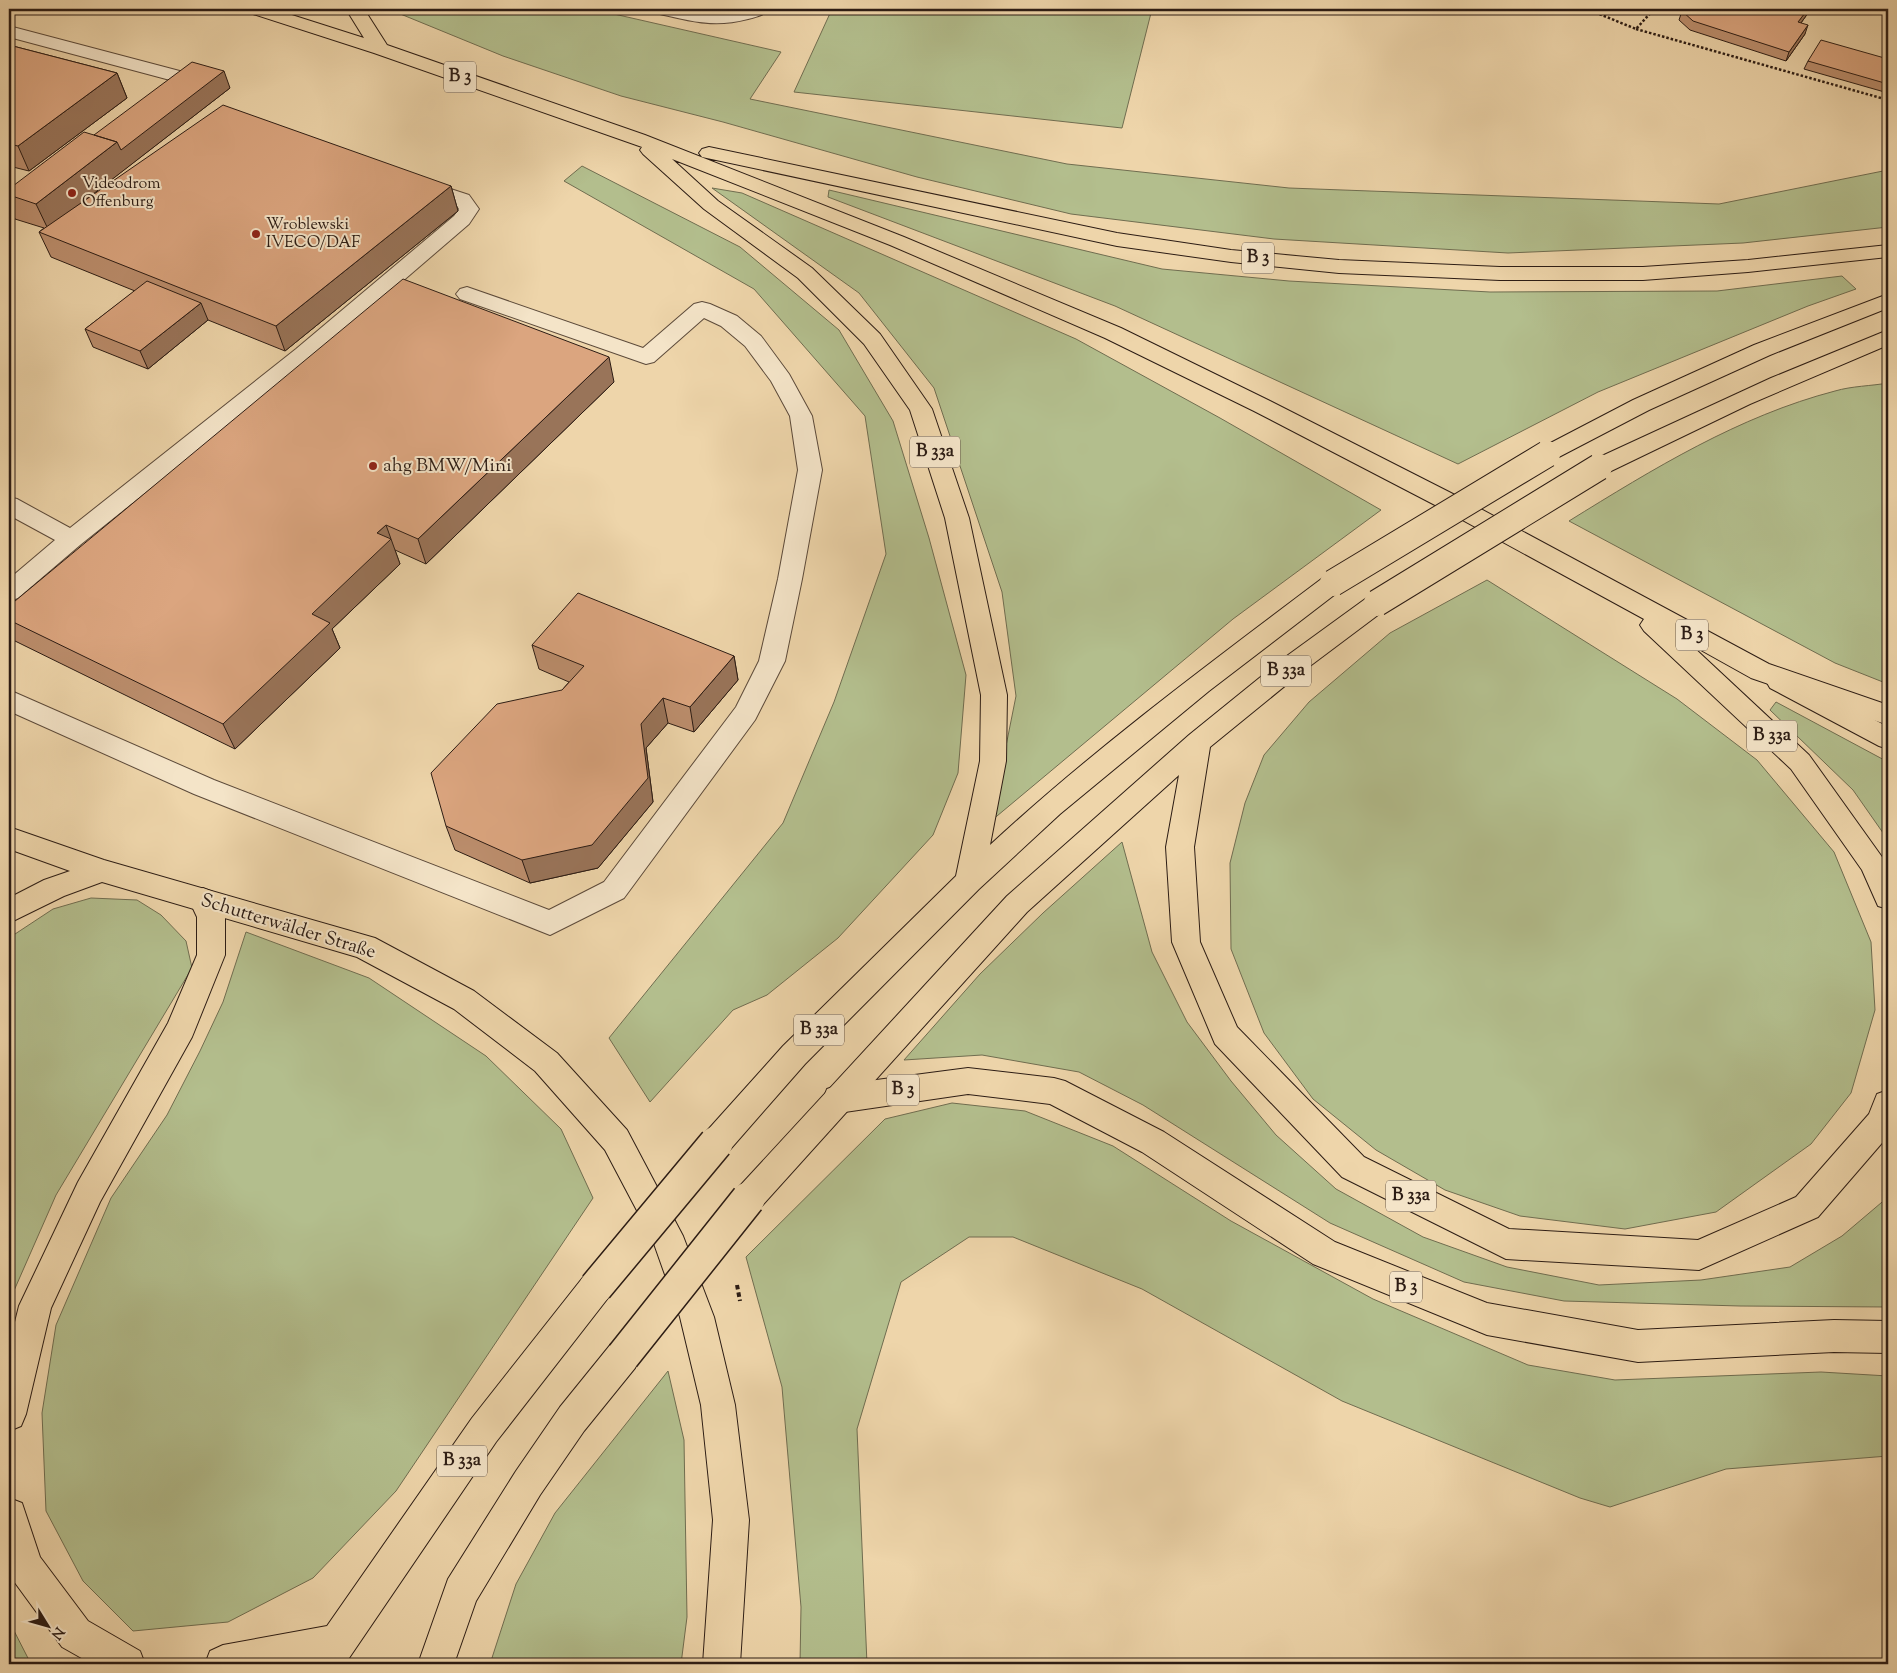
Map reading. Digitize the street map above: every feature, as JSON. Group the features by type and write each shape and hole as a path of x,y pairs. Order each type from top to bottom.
{"main road":[{"name":"B 3","path":"256,9 380,49 638,139 897,241 1113,333 1262,406 1443,499 1888,739"},
{"path":"355,9 380,49"},
{"name":"B 3","path":"638,139 832,178 1051,227 1177,249 1320,265 1465,272 1610,274 1764,265 1888,251"},
{"name":"B 33a","path":"638,139 711,205 805,273 872,338 921,409 957,518 994,695 993,761 969,881"},
{"name":"B 33a","path":"331,1653 484,1430 596,1287 716,1143 794,1055 969,881 1050,806 1200,684 1333,583 1547,454 1641,405 1754,354 1888,301"},
{"name":"B 33a","path":"436,1664 458,1601 466,1584 539,1467 572,1420 748,1199 1017,904 1198,742 1293,665 1377,603 1599,467 1701,418 1838,357 1888,337"},
{"path":"1838,357 1888,357"},
{"name":"B 33a","path":"1624,598 1800,762 1873,864 1888,898"},
{"name":"B 3","path":"1760,671 1888,715"},
{"name":"B 33a","path":"1198,742 1180,847 1186,942 1226,1035 1353,1167 1506,1244 1699,1255 1807,1207 1881,1122 1888,1104"},
{"name":"Schutterwälder Straße","path":"9,838 102,871 365,947 464,1000 546,1062 616,1140 668,1236 697,1317 718,1405 731,1520 722,1664"},
{"path":"9,911 54,888 102,871"},
{"path":"9,1414 35,1306 89,1192 181,1028 211,955 211,917 203,900"},
{"name":"B 3","path":"838,1100 968,1082 1054,1090 1153,1142 1324,1253 1487,1319 1638,1346 1834,1336 1888,1337"},
{"path":"9,1516 26,1567 74,1634 127,1664"},
{"path":"223,1664 331,1653"}],"lane":[{"path":"662,9 710,21 742,16 760,9"},
{"path":"9,31 184,78 146,107"},
{"path":"9,592 72,539 304,354 462,220 469,209 462,199 405,180"},
{"path":"9,700 204,787 550,923 614,890 746,713 772,661 790,579 810,470 801,416 781,379 753,341 729,321 702,310 646,357 467,294"},
{"path":"9,505 72,539"}],"path":[{"path":"1587,9 1636,28 1888,100"},
{"path":"1636,28 1654,9"},
{"path":"732,1276 737,1284 740,1303"}],"green space":[{"path":"393,9 592,9 781,52 750,99 1067,164 1289,188 1719,204 1888,170 1888,227 1743,243 1508,253 1274,239 1071,214 917,177 723,122 621,96 503,56 398,13"},
{"path":"832,9 1152,9 1122,128 794,92"},
{"path":"582,166 740,247 839,330 893,421 929,538 966,675 958,773 933,835 838,938 767,995 733,1010 650,1102 609,1038 783,823 834,702 886,554 865,416 754,289 564,181"},
{"path":"712,188 742,193 1076,339 1220,418 1381,510 1233,619 991,821 1016,696 1002,592 934,388 859,293"},
{"path":"829,190 1162,269 1289,281 1490,292 1717,291 1842,276 1856,289 1808,306 1598,392 1458,464 1115,306 828,197"},
{"path":"1888,383 1888,684 1835,663 1569,521 1633,482 1731,429 1799,402 1841,389"},
{"path":"1487,580 1677,699 1757,760 1834,852 1871,942 1875,1010 1851,1093 1811,1144 1716,1212 1625,1229 1520,1216 1445,1190 1376,1150 1313,1099 1264,1033 1231,949 1230,863 1245,803 1264,755 1309,702 1390,633"},
{"path":"1776,702 1888,762 1888,840 1853,790 1770,710"},
{"path":"1122,842 1152,952 1187,1022 1231,1081 1276,1135 1336,1189 1423,1237 1507,1267 1599,1285 1701,1280 1790,1267 1842,1236 1888,1197 1888,1307 1740,1306 1564,1301 1464,1282 1330,1223 1143,1105 1079,1072 982,1055 904,1060 980,974 1043,913"},
{"path":"91,898 137,900 161,915 186,941 192,968 56,1195 9,1302 9,938 53,909"},
{"path":"246,932 369,978 486,1056 561,1129 593,1198 396,1491 313,1578 228,1622 133,1631 83,1581 46,1511 42,1413 56,1325 111,1198 167,1115 200,1051 223,1002"},
{"path":"952,1103 1025,1111 1113,1146 1231,1221 1373,1299 1528,1365 1615,1380 1821,1372 1888,1376 1888,1456 1726,1469 1610,1507 1580,1498 1342,1401 1142,1289 1013,1237 969,1237 901,1282 857,1429 867,1664 800,1664 801,1607 782,1387 746,1257 885,1119"},
{"path":"668,1371 684,1440 687,1617 681,1664 490,1664 516,1584 555,1513"},
{"path":"9,1621 31,1664 9,1664"}],"building":[{"path":"1684,9 1808,9 1798,22 1808,25 1789,52 1693,21 1682,11"},
{"path":"1821,40 1888,59 1888,84 1808,61"},
{"path":"9,45 117,73 18,146 9,144"},
{"path":"192,62 224,71 121,150 117,142 94,135"},
{"name":"Wroblewski IVECO/DAF","path":"223,105 451,186 276,326 39,232"},
{"path":"84,132 117,142 36,204 9,195 9,189"},
{"name":"ahg BMW/Mini","path":"403,279 609,357 418,539 386,525 377,533 391,539 312,614 330,623 223,724 9,620 9,606"},
{"path":"147,281 201,303 140,351 85,329"},
{"path":"578,593 734,656 690,707 663,698 641,724 648,778 592,845 522,860 446,826 431,773 497,704 562,690 584,666 532,645"}],"place":[{"name":"Videodrom Offenburg","path":"72,193"},
{"name":"Wroblewski IVECO/DAF","path":"256,234"},
{"name":"ahg BMW/Mini","path":"373,466"}]}
